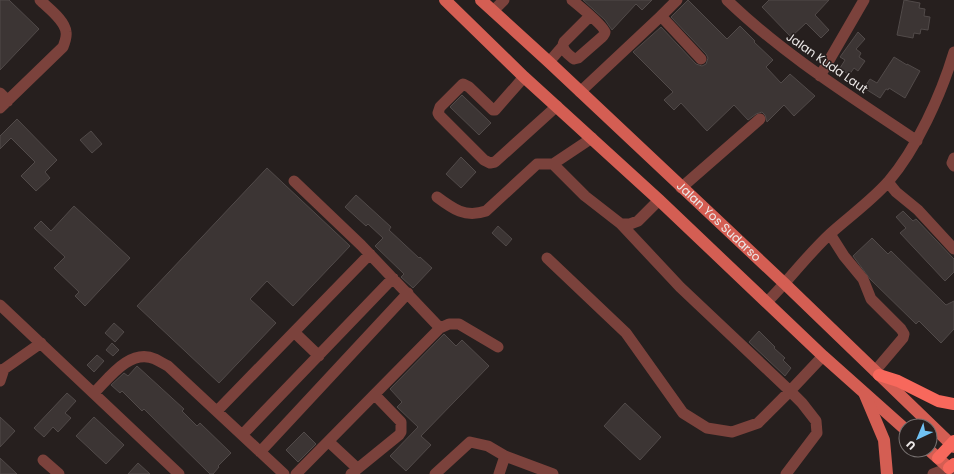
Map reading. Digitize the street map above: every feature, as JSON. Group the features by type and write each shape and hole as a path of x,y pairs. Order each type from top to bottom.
{"highway":[{"path":"877,373 898,381 938,401 954,404"},
{"path":"938,452 953,444"}],"main road":[{"name":"Jalan Yos Sudarso","path":"445,0 524,77 659,200 823,356 898,423"},
{"name":"Jalan Yos Sudarso","path":"482,0 953,444"},
{"path":"864,392 884,440 887,474"},
{"path":"938,457 952,467"}],"street":[{"path":"2,101 63,47 66,40 67,32 64,25 40,0"},
{"path":"493,11 504,0"},
{"path":"562,47 576,59 605,33 604,30 590,16 572,0"},
{"path":"580,92 676,0"},
{"name":"Jalan Kuda Laut","path":"727,0 758,29 792,56 917,141"},
{"path":"820,76 864,0"},
{"path":"549,62 562,47 564,42 590,16"},
{"path":"661,16 701,59"},
{"path":"766,302 830,234 888,182 917,141 954,53"},
{"path":"524,77 495,110 493,110 469,87 463,84 440,108 438,113 484,160 495,162 557,106"},
{"path":"681,188 760,119"},
{"path":"437,198 450,208 463,213 476,214 486,211 536,164 553,164 592,138"},
{"path":"954,158 952,163 954,166"},
{"path":"553,164 585,196 621,224 680,287 802,403 816,421 817,433 786,474"},
{"path":"294,181 370,254 440,328"},
{"path":"888,182 896,192 918,210 954,249"},
{"path":"621,224 630,224 638,221 659,200"},
{"path":"830,234 844,256 864,279 871,299 902,329 904,334 903,338 877,373"},
{"path":"217,411 370,254"},
{"path":"547,258 626,333 683,413 706,428 732,432 758,423 823,356"},
{"path":"242,435 393,278"},
{"path":"260,452 408,293"},
{"path":"0,305 179,474"},
{"path":"296,474 375,396 440,328 449,324 459,324 498,347"},
{"path":"294,332 319,356"},
{"path":"0,381 2,370 41,343"},
{"path":"94,393 125,362 138,356 154,358 168,366 284,474"},
{"path":"329,442 354,471 401,432 401,422 375,396"},
{"path":"435,474 470,442 488,446 505,456 553,474"},
{"path":"499,474 505,456"},
{"path":"933,458 932,474 952,467"},
{"path":"43,460 58,474"}],"building":[{"path":"0,0 9,0 39,29 0,70"},
{"path":"583,0 652,0 642,10 636,4 612,30 605,20"},
{"path":"688,0 727,39 740,26 773,60 766,67 781,83 790,74 815,96 794,116 784,105 767,122 765,115 762,112 756,114 748,120 734,105 707,131 681,103 674,110 664,100 673,92 633,52 661,27 696,64 702,66 706,64 708,58 706,54 671,17"},
{"path":"769,0 829,0 815,15 829,30 821,38 806,23 791,37 762,7"},
{"path":"904,0 920,3 919,8 925,9 924,16 930,17 928,30 921,29 920,34 914,33 913,38 897,35"},
{"path":"858,32 865,39 856,49 861,53 859,57 865,61 858,71 854,68 849,75 840,68 845,60 840,57"},
{"path":"894,57 920,71 905,98 889,88 888,90 886,89 880,98 864,88 870,79 877,83"},
{"path":"462,95 491,123 479,135 450,107"},
{"path":"17,119 57,160 45,172 50,178 36,191 21,176 35,162 11,138 0,149 0,136"},
{"path":"91,131 102,144 92,153 80,140"},
{"path":"461,157 476,172 461,188 446,174"},
{"path":"267,168 350,246 293,306 267,281 250,299 276,323 219,383 137,306"},
{"path":"356,195 391,227 389,230 432,268 413,288 401,277 404,274 375,246 383,238 368,224 366,226 345,207"},
{"path":"74,206 130,258 85,306 75,296 79,292 54,268 65,257 34,228 41,221 51,231"},
{"path":"903,211 913,221 916,219 954,259 954,272 945,281 900,233 906,228 896,217"},
{"path":"498,226 512,239 506,246 492,233"},
{"path":"872,238 888,254 891,251 946,305 954,301 954,329 941,343 919,321 916,324 870,279 853,256"},
{"path":"114,323 124,332 115,342 105,333"},
{"path":"759,331 785,358 783,360 791,368 785,376 749,342"},
{"path":"444,334 456,346 462,340 489,366 421,436 431,445 406,471 390,456 418,427 397,407 402,402 390,389"},
{"path":"112,343 119,350 113,356 106,350"},
{"path":"97,355 104,361 94,372 87,365"},
{"path":"137,366 184,409 182,411 197,426 200,423 231,453 218,466 219,467 213,474 210,474 144,409 142,411 122,391 120,393 111,385 124,373 128,376"},
{"path":"67,393 76,401 65,413 71,418 58,432 53,427 44,437 34,428"},
{"path":"625,403 661,437 640,460 604,426"},
{"path":"0,417 15,431 0,447"},
{"path":"94,417 124,445 106,464 76,436"},
{"path":"304,432 316,444 298,462 286,450"},
{"path":"0,458 17,474 0,474"},
{"path":"138,463 150,474 128,474"}]}
